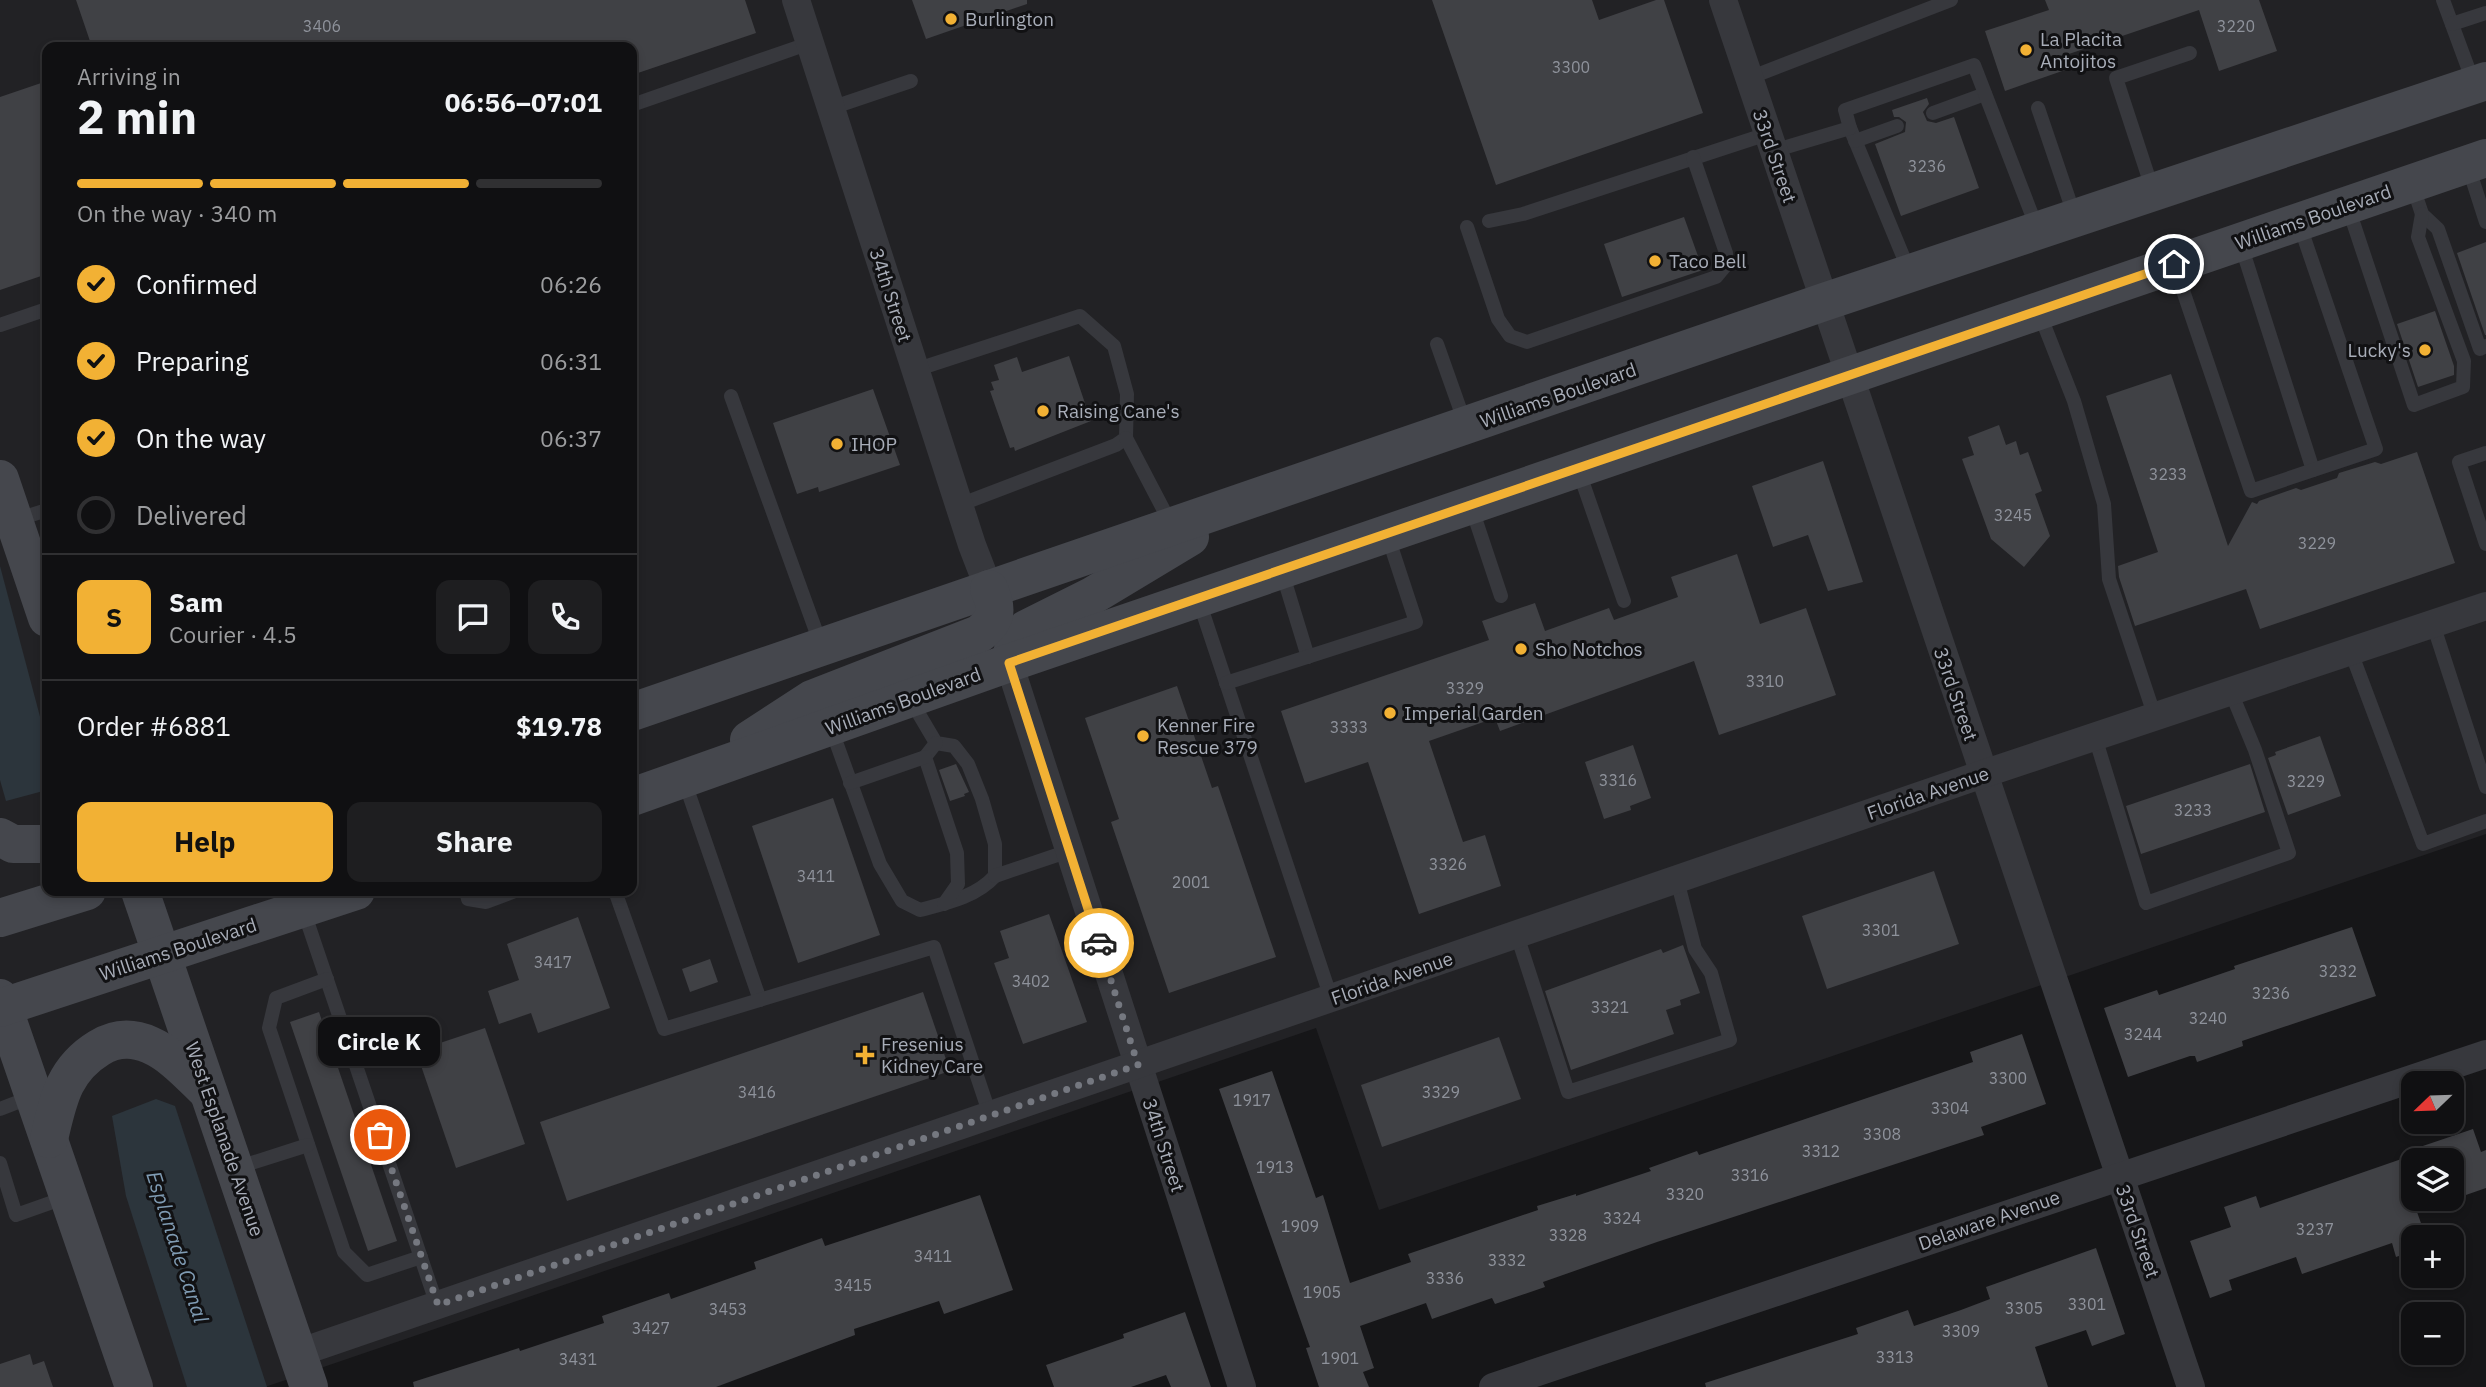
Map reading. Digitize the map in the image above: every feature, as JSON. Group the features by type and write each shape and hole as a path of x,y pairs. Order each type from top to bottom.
{"main road":[{"name":"Williams Boulevard","path":"637,710 1824,302 2480,83"},
{"name":"Williams Boulevard","path":"637,795 1009,663 2347,205 2417,199 2477,161"},
{"path":"0,479 31,515 42,584"},
{"path":"1009,663 1016,640 1026,629 1092,596 1255,499"},
{"path":"691,776 812,699 979,634 990,626 996,613 996,604 989,589"},
{"path":"0,837 13,844 42,844"},
{"path":"0,918 71,896"},
{"name":"West Esplanade Avenue","path":"142,896 304,1370"},
{"name":"Williams Boulevard","path":"1,1004 340,896"},
{"path":"1,1004 17,1103 49,1139 134,1387"},
{"path":"49,1139 66,1080 82,1059 107,1043 124,1039 149,1044 176,1061 209,1093"}],"street":[{"name":"34th Street","path":"796,0 959,505 989,589"},
{"name":"33rd Street","path":"1723,0 2191,1387"},
{"name":"Florida Avenue","path":"304,1370 438,1305 1983,774 2486,606"},
{"name":"34th Street","path":"1009,663 1242,1387"},
{"name":"Delaware Avenue","path":"1493,1387 2486,1054"}],"lane":[{"path":"1749,78 1951,0"},
{"path":"2443,0 2480,83"},
{"path":"2452,24 2486,13"},
{"path":"637,102 810,43"},
{"path":"2154,192 2116,78 2190,53"},
{"path":"1911,274 1845,110 1974,65 2038,231"},
{"path":"831,108 911,81"},
{"path":"1933,113 1985,94"},
{"path":"2038,107 2076,218"},
{"path":"1489,221 1523,214 1693,157 1770,142 1853,135 1897,126"},
{"path":"1467,228 1498,319 1510,336 1527,341 1716,277 1726,265 1726,253 1693,157"},
{"path":"2477,161 2486,222"},
{"path":"2347,205 2414,405 2463,387 2464,362 2418,237 2417,199"},
{"path":"2417,199 2438,229 2480,349 2486,346"},
{"path":"2174,264 2251,491 2376,449 2299,222"},
{"path":"2240,242 2313,470"},
{"path":"2039,310 2074,401 2093,465 2104,504 2109,579 2155,717"},
{"path":"0,325 42,311"},
{"path":"915,370 1080,316 1114,346 1127,394 1126,438 1172,526"},
{"path":"1437,344 1467,427"},
{"path":"730,396 822,646"},
{"path":"959,505 1116,445 1126,438"},
{"path":"2486,453 2459,462 2486,544"},
{"path":"1578,468 1624,601"},
{"path":"1471,505 1501,596"},
{"path":"1226,683 1416,622 1387,533"},
{"path":"1281,570 1308,657"},
{"path":"1198,598 1331,998"},
{"path":"2433,624 2486,787"},
{"path":"2351,652 2423,844 2486,821"},
{"path":"2095,737 2146,903 2289,853 2255,750 2231,692"},
{"path":"910,698 936,743"},
{"path":"831,726 880,864 902,901 920,910 944,904 985,887 995,876 1069,851"},
{"path":"850,783 925,757 936,743"},
{"path":"936,743 954,746 968,764 995,844 995,876"},
{"path":"925,757 957,853 958,884 944,904"},
{"path":"691,776 760,1000"},
{"path":"1517,935 1568,1092 1730,1040 1711,973 1695,949 1677,880"},
{"path":"467,896 468,899 486,902 502,896"},
{"path":"617,896 664,1029 934,947 990,1115"},
{"path":"303,908 438,1305"},
{"path":"327,979 276,998 268,1028 344,1252 368,1275 421,1257"},
{"path":"235,1169 308,1144"},
{"path":"0,1163 16,1215 69,1196"}],"shaded area":[{"path":"0,0 2486,0 2486,834 1379,1210 1316,1028 265,1387 0,1387"}],"water":[{"path":"0,566 42,724 42,791 6,801 0,780"},
{"name":"Esplanade Canal","path":"156,1099 175,1106 267,1387 187,1387 126,1196 112,1116"}],"building":[{"path":"76,0 745,0 756,33 637,73 637,42 90,42"},
{"name":"Burlington","path":"912,0 1027,0 1027,4 926,39"},
{"path":"1432,0 1592,0 1599,20 1656,0 1664,0 1703,113 1496,185"},
{"path":"2045,0 2259,0 2277,51 2219,71 2199,10 2063,56 2068,69 2005,91 1985,31 2049,10"},
{"path":"42,83 42,276 0,290 0,97"},
{"path":"1927,98 1929,104 1923,112 1927,121 1936,123 1954,117 1979,188 1901,216 1875,144 1905,132 1906,122 1894,117 1892,110"},
{"name":"Taco Bell","path":"1684,217 1703,270 1622,297 1604,244"},
{"path":"2486,242 2486,335 2485,335 2457,253"},
{"name":"Lucky's","path":"2435,311 2454,366 2454,375 2418,387 2397,324"},
{"name":"Raising Cane's","path":"1069,356 1091,421 1015,451 1014,447 1010,448 990,391 994,390 991,382 999,380 994,365 1017,357 1022,372"},
{"path":"2171,374 2228,546 2252,502 2257,504 2296,488 2301,490 2337,478 2339,473 2375,462 2381,464 2417,452 2455,563 2260,629 2246,589 2135,626 2118,566 2158,552 2106,396"},
{"name":"IHOP","path":"873,389 900,465 819,492 818,487 797,494 773,423"},
{"path":"1999,425 2006,445 2016,441 2020,455 2028,452 2042,491 2035,494 2050,536 2024,567 1991,539 1962,459 1974,455 1968,437"},
{"path":"1823,461 1863,582 1828,591 1808,535 1773,547 1752,486"},
{"path":"1737,554 1760,624 1806,608 1836,695 1719,735 1694,661 1500,731 1495,718 1429,741 1463,842 1485,835 1501,886 1419,914 1368,762 1305,783 1281,711 1489,640 1482,621 1535,603 1545,631 1609,608 1614,620 1678,597 1671,577"},
{"path":"1177,686 1212,788 1218,786 1276,957 1169,993 1111,822 1119,819 1085,718"},
{"path":"2320,736 2341,796 2288,815 2268,758 2276,755 2275,752"},
{"path":"1633,745 1651,798 1630,806 1631,810 1604,819 1585,762"},
{"path":"956,764 969,792 950,801 939,770"},
{"path":"2250,764 2265,812 2141,854 2126,806"},
{"path":"833,798 880,935 798,963 752,826"},
{"path":"1934,871 1959,944 1827,989 1802,916"},
{"path":"1049,914 1087,1022 1023,1044 994,963 1009,958 1000,931"},
{"path":"578,917 610,1008 538,1033 531,1013 499,1024 488,991 519,980 507,944"},
{"path":"2352,927 2376,996 2242,1041 2243,1046 2197,1062 2195,1056 2190,1056 2128,1077 2104,1008 2157,990 2159,995 2235,969 2234,966"},
{"path":"1683,945 1700,993 1680,1000 1681,1005 1666,1010 1674,1034 1571,1070 1545,991 1661,949 1663,953"},
{"path":"710,959 718,982 690,992 682,969"},
{"path":"923,992 950,1071 567,1201 540,1122"},
{"path":"319,1012 397,1241 368,1251 290,1022"},
{"path":"485,1028 525,1144 456,1168 416,1051"},
{"path":"2022,1034 2046,1104 1981,1127 1984,1135 1657,1242 1543,1282 1545,1287 1495,1304 1492,1298 1432,1319 1426,1303 1360,1326 1374,1368 1363,1372 1369,1387 1319,1387 1306,1348 1310,1347 1219,1089 1272,1071 1316,1198 1323,1195 1350,1283 1411,1262 1408,1254 1538,1210 1537,1206 1576,1196 1651,1171 1649,1168 1697,1151 1699,1155 1973,1062 1970,1052"},
{"path":"1499,1037 1521,1099 1382,1147 1361,1085"},
{"path":"2473,1129 2481,1152 2486,1150 2486,1188 2464,1196 2464,1148 2417,1148"},
{"path":"2401,1159 2401,1211 2420,1211 2417,1212 2422,1225 2401,1225 2401,1255 2396,1257 2392,1243 2302,1274 2296,1257 2229,1280 2232,1290 2210,1298 2190,1241 2231,1227 2224,1207 2256,1196 2260,1208"},
{"path":"980,1195 1013,1290 944,1314 939,1301 854,1329 855,1335 716,1387 414,1387 413,1382 604,1323 602,1316 669,1293 671,1299 756,1269 754,1262 822,1238 825,1246"},
{"path":"2096,1248 2125,1334 2092,1346 2086,1330 2035,1347 2048,1387 1706,1387 1705,1383 1858,1334 1856,1328 1908,1310 1914,1326 1961,1310 1990,1299 1986,1287"},
{"path":"1185,1312 1211,1387 1171,1387 1166,1375 1131,1387 1054,1387 1046,1365 1124,1338 1123,1334"},
{"path":"30,1354 33,1365 44,1361 53,1387 0,1387 0,1364"}],"way so far":[{"path":"380,1135 438,1305 1138,1065 1099,943"}],"place":[{"name":"Burlington","path":"951,19"},
{"name":"La Placita Antojitos","path":"2026,50"},
{"name":"Taco Bell","path":"1655,261"},
{"name":"Lucky's","path":"2425,350"},
{"name":"Raising Cane's","path":"1043,411"},
{"name":"IHOP","path":"837,444"},
{"name":"Sho Notchos","path":"1521,649"},
{"name":"Imperial Garden","path":"1390,713"},
{"name":"Kenner Fire Rescue 379","path":"1143,736"},
{"name":"Fresenius Kidney Care","path":"865,1055"},
{"name":"Circle K","path":"380,1135"}],"route":[{"path":"1099,943 1009,663 2174,264"}]}
